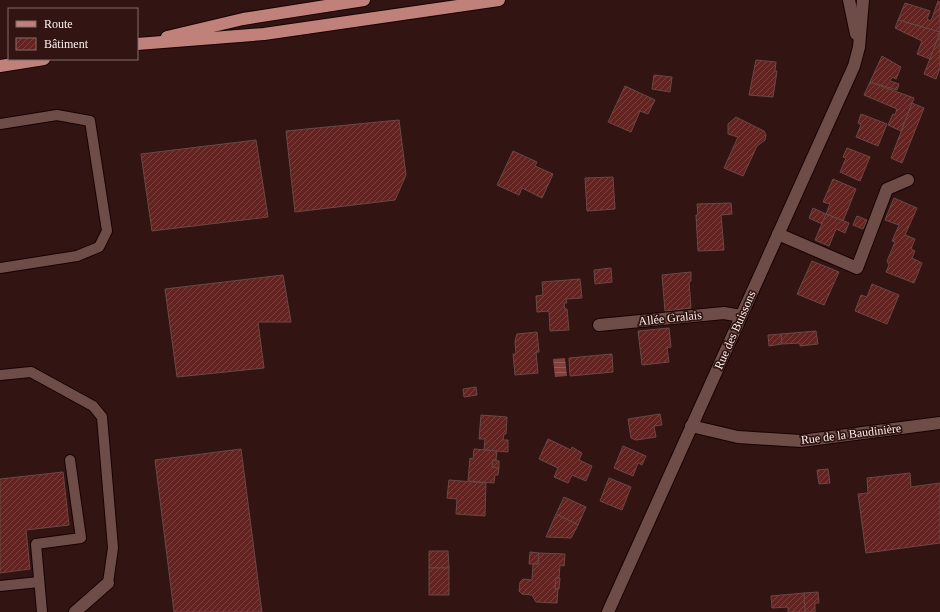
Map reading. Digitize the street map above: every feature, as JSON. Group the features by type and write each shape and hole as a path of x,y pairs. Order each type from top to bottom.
{"main road":[{"path":"138,44 243,19 364,0"},
{"path":"138,44 264,34 499,0"},
{"path":"0,66 38,60"}],"street":[{"name":"Rue des Buissons","path":"849,0 859,47"},
{"name":"Rue des Buissons","path":"608,612 854,66 859,47 863,0"},
{"path":"778,234 857,268 887,189 908,180"},
{"name":"Allée Gralais","path":"599,325 724,313 741,316"},
{"name":"Rue de la Baudinière","path":"691,426 738,437 801,442 940,424"},
{"path":"75,612 108,583"}],"lane":[{"path":"0,124 57,115 90,121 107,231 99,247 77,256 0,268"},
{"path":"0,375 31,372 93,406 102,417 113,548 108,583"},
{"path":"42,612 36,544 80,538 70,460"},
{"path":"0,586 39,582"}],"shaded area":[{"path":"565,358 567,376 555,377 553,359"}],"building":[{"path":"938,1 940,2 940,32 898,20 905,3 930,11 927,19 931,21"},
{"path":"898,20 940,32 930,59 917,54 922,41 895,28"},
{"path":"940,33 940,68 936,79 924,74"},
{"path":"882,56 901,67 896,79 892,77 890,81 899,84 897,90 870,82"},
{"path":"756,60 776,62 775,71 777,71 773,97 749,95"},
{"path":"654,75 672,77 670,92 652,89"},
{"path":"870,82 914,98 901,131 888,125 897,109 864,95"},
{"path":"625,86 655,100 648,114 640,111 631,132 608,122"},
{"path":"912,103 924,108 902,163 891,158"},
{"path":"861,114 887,124 878,146 856,137 861,125 858,123"},
{"path":"736,117 764,131 766,135 765,140 757,146 743,176 724,168 738,137 728,134 728,124"},
{"path":"399,120 406,175 395,200 295,212 286,131"},
{"path":"256,140 268,217 152,231 141,154"},
{"path":"847,148 870,157 860,181 840,172 846,158 843,157"},
{"path":"513,151 537,162 535,166 553,174 542,198 522,188 519,195 497,185"},
{"path":"613,177 615,209 587,211 585,178"},
{"path":"833,179 856,189 843,221 826,214 830,204 823,202"},
{"path":"894,198 917,208 905,235 915,239 911,249 915,251 912,258 922,263 914,283 886,272 889,265 887,261 895,242 892,241 899,225 885,220"},
{"path":"731,203 732,214 721,215 724,250 698,251 696,215 698,215 697,204"},
{"path":"813,208 826,214 822,224 809,218"},
{"path":"826,214 849,223 845,233 836,229 829,246 815,240"},
{"path":"857,216 867,220 863,229 853,225"},
{"path":"812,261 839,272 824,305 797,294"},
{"path":"611,268 612,282 595,284 594,270"},
{"path":"691,272 691,281 689,282 691,308 665,311 662,275"},
{"path":"283,275 291,322 258,322 264,368 177,377 165,289"},
{"path":"580,279 582,298 566,299 567,303 564,303 565,309 567,309 569,330 550,331 549,311 537,312 536,296 543,295 542,282"},
{"path":"872,284 899,295 887,324 855,311 861,295 867,297"},
{"path":"669,328 671,347 667,348 669,362 642,365 638,331"},
{"path":"816,331 818,344 800,346 800,343 782,344 781,334"},
{"path":"537,332 539,352 536,352 538,373 515,375 513,354 516,354 515,341 517,334"},
{"path":"781,334 782,344 769,346 768,335"},
{"path":"612,354 613,372 570,376 569,358"},
{"path":"476,387 477,395 464,397 463,389"},
{"path":"660,414 662,425 654,426 656,437 636,440 631,438 628,419"},
{"path":"481,415 507,417 506,434 504,434 503,440 508,440 508,452 484,450 485,439 479,439"},
{"path":"548,439 571,450 572,447 582,453 579,460 592,466 586,481 572,475 568,483 554,477 558,468 539,459"},
{"path":"623,446 646,456 642,465 638,463 633,476 614,468"},
{"path":"241,449 262,612 174,612 155,460"},
{"path":"474,449 497,451 496,460 493,460 492,467 499,468 498,475 495,475 494,483 468,481 470,458 473,459"},
{"path":"493,460 499,461 499,468 492,467"},
{"path":"828,469 830,483 819,484 817,470"},
{"path":"63,472 69,525 26,530 30,569 0,573 0,479"},
{"path":"910,473 911,487 940,483 940,543 866,553 858,494 868,493 867,478"},
{"path":"609,478 631,487 622,510 600,501"},
{"path":"449,480 486,483 485,516 456,514 457,499 447,498"},
{"path":"564,497 586,507 578,525 556,514"},
{"path":"556,514 578,525 571,538 546,537"},
{"path":"429,551 448,551 449,568 429,568"},
{"path":"530,552 539,553 538,564 529,564"},
{"path":"539,553 565,554 564,566 560,565 559,578 556,578 555,589 558,589 557,603 536,602 532,595 522,594 519,591 520,582 523,579 532,580 533,564 538,564"},
{"path":"429,568 449,568 449,595 429,595"},
{"path":"556,578 560,578 559,589 555,589"},
{"path":"818,592 819,603 815,603 815,612 805,612 804,593"},
{"path":"804,593 805,612 788,612 788,607 772,608 771,596"}]}
